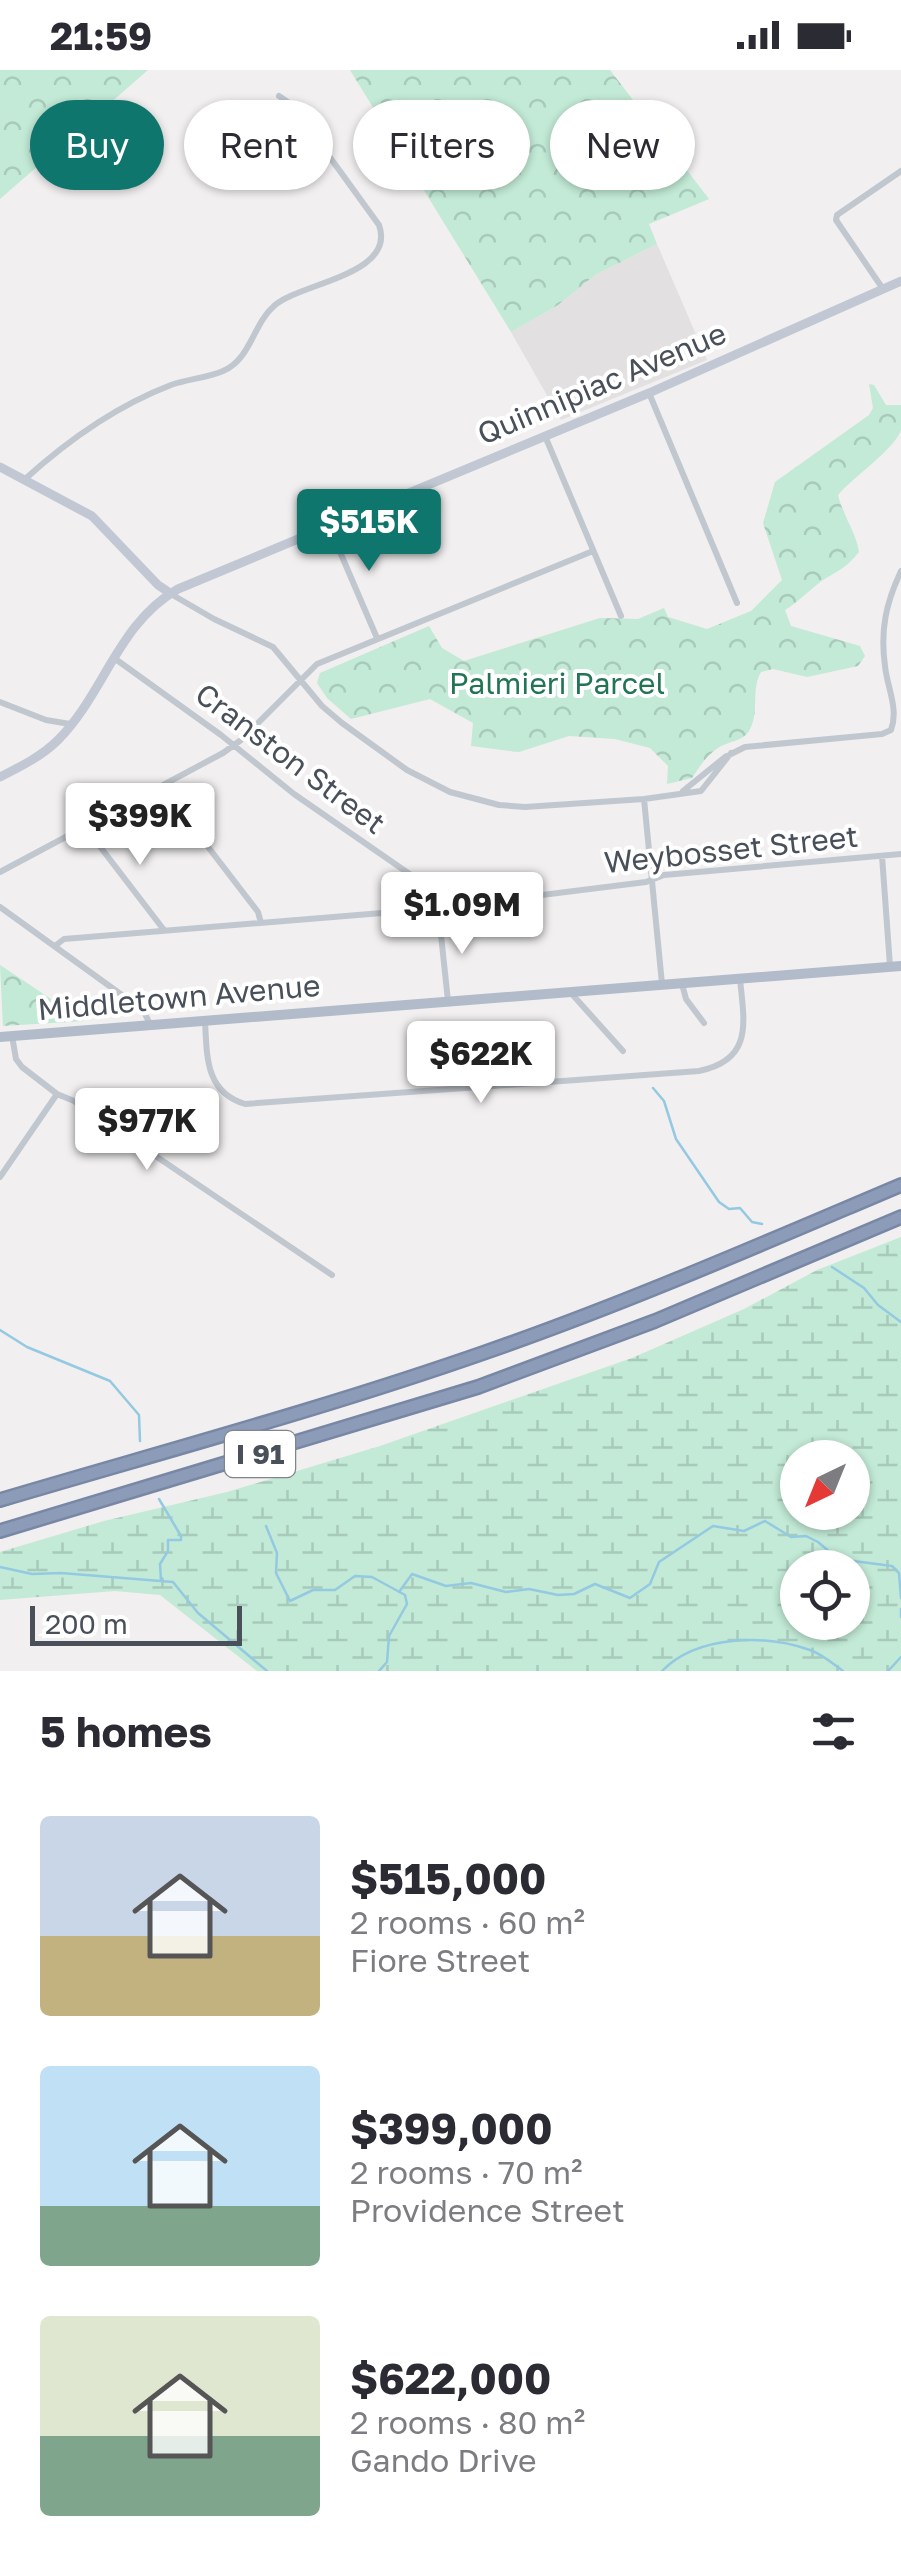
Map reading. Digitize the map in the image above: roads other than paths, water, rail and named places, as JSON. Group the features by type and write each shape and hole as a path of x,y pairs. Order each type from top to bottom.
{"highway":[{"name":"I 91","path":"0,1500 484,1353 641,1294 901,1185"},
{"name":"I 91","path":"0,1531 478,1386 655,1321 901,1217"}],"main road":[{"name":"Quinnipiac Avenue","path":"0,778 56,742 72,724 133,629 170,593 649,392 901,281"},
{"path":"0,467 92,516 170,593"},
{"name":"Middletown Avenue","path":"6,1037 896,967"}],"street":[{"path":"24,480 118,409 174,384 224,371 238,361 274,305 367,262 377,251 381,240 379,224 292,105 280,96"},
{"path":"883,289 836,220 837,214 901,171"},
{"path":"649,392 737,603"},
{"path":"545,436 621,616"},
{"path":"328,524 377,638"},
{"path":"0,872 234,746 317,664 593,550"},
{"path":"170,593 214,620 273,647 322,706 406,770 450,792 499,805 525,807 644,800 703,789 731,753 750,746 882,734 892,729 894,712 884,664 883,621 886,603 901,571"},
{"name":"Cranston Street","path":"113,657 294,794 424,884 446,908"},
{"path":"0,702 46,720 72,724"},
{"path":"46,720 56,742"},
{"path":"162,787 258,912 261,923"},
{"path":"644,800 662,984"},
{"path":"85,827 165,932"},
{"name":"Weybosset Street","path":"446,908 652,880 664,875 901,854"},
{"path":"882,856 896,967"},
{"path":"431,909 436,901"},
{"path":"0,907 133,1003 150,1025"},
{"path":"439,916 446,908"},
{"path":"55,946 64,939 431,909 439,916 448,1001"},
{"path":"205,1020 210,1072 227,1096 255,1105 316,1101 708,1069 733,1054 741,1041 744,1022 740,978"},
{"path":"681,983 686,1000 704,1023"},
{"path":"570,992 623,1051"},
{"path":"6,1037 19,1064 57,1094 332,1275"},
{"path":"0,1178 57,1094"}],"waterway":[{"path":"653,1088 664,1101 676,1139 719,1202 729,1209 740,1208 752,1222 762,1224"},
{"path":"832,1267 864,1288 878,1305 901,1322"},
{"path":"0,1330 27,1347 110,1381 139,1415 140,1441"},
{"path":"159,1499 181,1536 181,1540 168,1540 168,1551 160,1564 161,1580"},
{"path":"399,1592 412,1574 446,1586 471,1583 506,1592 529,1589 558,1595 574,1594 595,1584 630,1598 650,1584 659,1562 713,1526 744,1531 765,1521 791,1537 806,1536 818,1542 838,1559 892,1566 899,1573 901,1598"},
{"path":"266,1526 277,1553 276,1573 290,1601 313,1590 335,1590 355,1576 372,1577 405,1595 407,1604 389,1636 387,1662 379,1671"},
{"path":"0,1567 32,1574 173,1582 198,1613 267,1671"},
{"path":"901,1609 901,1617"},
{"path":"662,1671 694,1650 753,1640 810,1650 843,1671"},
{"path":"888,1671 901,1657"}],"park label":[{"name":"Palmieri Parcel","path":"557,684"}]}
